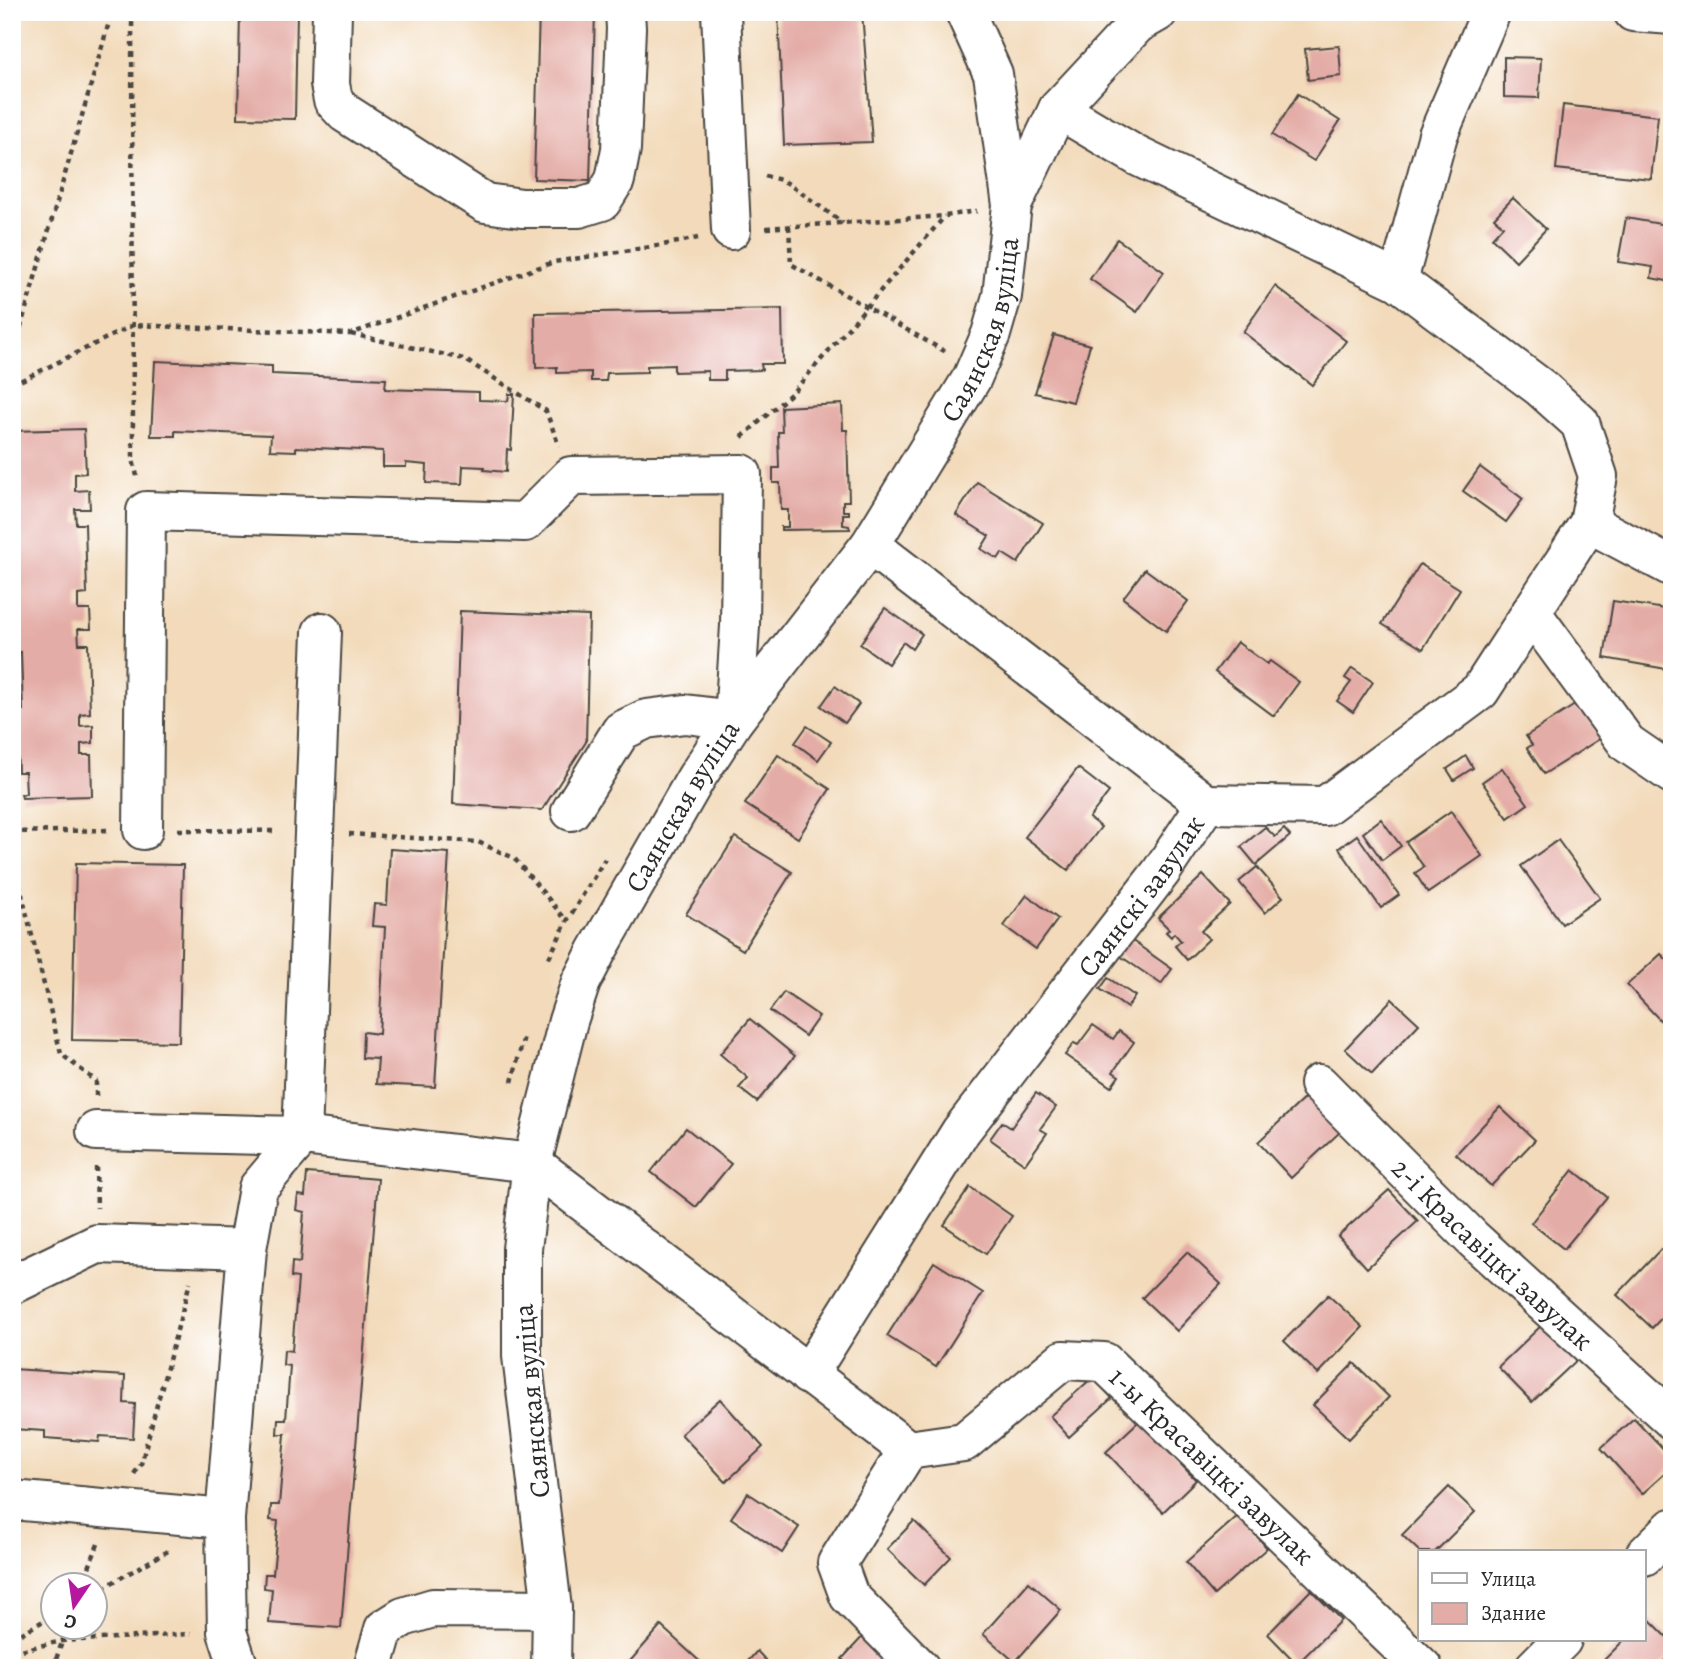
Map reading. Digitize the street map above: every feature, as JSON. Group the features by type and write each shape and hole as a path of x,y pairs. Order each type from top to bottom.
{"street":[{"path":"331,12 330,84 333,100 345,113 485,203 522,208 579,208 602,201 615,180 621,149 625,12"},
{"path":"721,12 732,230"},
{"name":"Саянская вуліца","path":"551,1668 552,1609 522,1356 522,1249 532,1163 568,1021 581,982 597,951 696,778 734,720 870,545 962,395 991,334 1002,296 1012,205 993,74 965,12"},
{"path":"1012,205 1058,109 1137,24 1158,12"},
{"path":"1398,281 1438,135 1491,12"},
{"path":"1633,12 1672,16"},
{"path":"1058,109 1137,156 1398,281 1541,388 1580,423 1598,476 1589,523 1672,567"},
{"path":"143,830 146,511 525,522 571,476 742,474 740,626 734,720 685,715 646,719 621,731 570,811"},
{"name":"Саянскі завулак","path":"808,1375 961,1131 1161,872 1206,804 1325,806 1480,691 1589,523"},
{"path":"870,545 1206,804"},
{"path":"1531,612 1627,743 1672,774"},
{"path":"239,1668 227,1632 225,1520 247,1250 258,1188 302,1136 322,632"},
{"name":"2-і Красавіцкі завулак","path":"1319,1084 1472,1238 1672,1420"},
{"path":"96,1131 302,1136 532,1163 908,1450 837,1563 849,1596 919,1668"},
{"path":"12,1285 97,1244 247,1250"},
{"name":"1-ы Красавіцкі завулак","path":"908,1450 964,1443 1063,1360 1104,1362 1423,1668"},
{"path":"12,1500 225,1520"},
{"path":"1646,1554 1672,1528"},
{"path":"374,1668 384,1629 403,1618 433,1608 552,1609"},
{"path":"1534,1668 1560,1642"}],"path":[{"path":"12,357 112,12"},
{"path":"132,12 133,460 146,511"},
{"path":"756,173 789,184 844,223"},
{"path":"350,334 554,262 663,245 732,230 945,216 1012,205"},
{"path":"741,438 793,392 945,216"},
{"path":"789,226 792,264 976,369"},
{"path":"12,385 133,325 350,334 464,359 546,411 571,476"},
{"path":"12,832 313,832 478,842 514,858 567,921 597,951"},
{"path":"545,967 567,921 611,850"},
{"path":"12,854 61,1054 96,1081 97,1244"},
{"path":"512,1084 527,1028"},
{"path":"87,1572 111,1509 141,1464 199,1248"},
{"path":"108,1585 178,1546"},
{"path":"12,1639 38,1624"},
{"path":"108,1638 227,1632"},
{"path":"12,1652 57,1642"},
{"path":"53,1668 62,1642"}],"building":[{"path":"240,12 297,12 295,119 238,118"},
{"path":"539,12 595,12 590,181 534,179"},
{"path":"778,12 862,12 872,142 784,145"},
{"path":"1339,46 1341,76 1308,80 1305,49"},
{"path":"1504,57 1541,58 1539,98 1504,97"},
{"path":"1298,94 1340,121 1314,161 1272,135"},
{"path":"1563,105 1658,116 1651,179 1556,169"},
{"path":"1513,198 1546,229 1516,261 1492,238 1503,226 1494,218"},
{"path":"1626,218 1672,226 1672,282 1651,278 1653,267 1618,262"},
{"path":"1117,239 1164,272 1137,312 1090,279"},
{"path":"1275,286 1346,341 1312,385 1243,332"},
{"path":"782,309 783,364 761,364 762,370 725,371 725,380 708,380 708,371 674,372 674,365 647,366 647,372 607,373 606,381 591,381 591,372 557,373 557,367 536,368 535,313"},
{"path":"1054,335 1090,345 1073,402 1035,393"},
{"path":"155,361 272,366 272,374 386,379 385,389 479,392 479,400 508,401 509,394 514,394 511,450 507,449 506,472 463,466 462,484 426,483 427,465 406,463 406,467 383,467 383,451 296,447 296,451 270,450 271,435 175,431 175,436 151,436"},
{"path":"842,404 843,430 847,430 849,501 843,501 843,511 849,511 849,514 843,514 843,525 849,526 850,529 781,530 781,527 788,527 788,510 781,510 780,483 773,483 773,468 779,468 778,432 782,432 781,407"},
{"path":"84,429 86,473 75,474 75,491 89,490 90,509 75,509 76,524 85,524 87,594 78,595 78,610 90,610 91,629 78,629 79,644 88,644 90,713 80,714 80,726 93,725 93,743 81,744 81,755 91,755 92,796 22,798 21,794 26,794 25,772 18,772 16,710 23,710 21,652 14,653 12,592 12,587 19,587 17,526 12,526 12,456 18,456 17,436 12,436 12,431"},
{"path":"1480,467 1523,499 1506,522 1463,491"},
{"path":"977,482 1043,523 1018,563 1002,553 998,559 981,549 989,536 956,515"},
{"path":"1420,564 1460,589 1423,649 1382,624"},
{"path":"1145,569 1188,601 1166,631 1123,598"},
{"path":"1613,601 1672,610 1672,670 1604,658"},
{"path":"885,608 922,634 912,649 903,642 888,664 860,644"},
{"path":"460,611 589,616 586,742 542,810 453,804"},
{"path":"1237,642 1267,664 1270,661 1299,682 1274,716 1215,672"},
{"path":"1352,668 1373,682 1353,712 1337,701 1351,682 1345,678"},
{"path":"835,686 859,704 845,723 821,706"},
{"path":"1578,703 1601,738 1544,774 1527,748 1532,745 1526,736"},
{"path":"807,726 831,742 818,760 795,743"},
{"path":"778,755 830,789 798,838 745,804"},
{"path":"1466,756 1473,768 1454,780 1447,769"},
{"path":"1078,768 1109,792 1089,818 1101,827 1068,870 1025,837"},
{"path":"1502,768 1528,804 1508,818 1482,782"},
{"path":"1451,811 1482,856 1428,893 1415,873 1424,867 1406,842"},
{"path":"1381,819 1401,846 1382,860 1363,833"},
{"path":"1265,827 1275,837 1284,829 1290,836 1256,865 1241,847"},
{"path":"1357,835 1399,895 1381,908 1339,848"},
{"path":"735,837 792,872 743,950 686,914"},
{"path":"1558,840 1600,898 1562,924 1521,866"},
{"path":"390,849 449,853 435,1087 376,1084 378,1059 362,1058 363,1032 379,1034 385,927 372,926 374,904 387,905"},
{"path":"76,863 183,865 179,1042 72,1040"},
{"path":"1257,867 1283,897 1265,913 1239,882"},
{"path":"1203,875 1230,904 1201,931 1209,939 1187,960 1175,946 1181,941 1174,933 1171,937 1166,932 1169,929 1158,918"},
{"path":"1027,895 1058,919 1036,949 1004,926"},
{"path":"1124,935 1172,969 1161,984 1113,951"},
{"path":"1661,954 1672,965 1672,1033 1627,985"},
{"path":"1108,978 1135,996 1127,1008 1100,989"},
{"path":"784,992 819,1016 805,1036 770,1011"},
{"path":"1392,999 1419,1024 1372,1074 1345,1049"},
{"path":"750,1019 795,1056 757,1102 739,1088 748,1078 720,1054"},
{"path":"1093,1025 1113,1039 1119,1031 1134,1042 1113,1072 1119,1076 1111,1087 1065,1055 1074,1043 1078,1045"},
{"path":"1036,1093 1056,1107 1040,1129 1047,1133 1025,1164 990,1139 1002,1122 1011,1128"},
{"path":"1307,1096 1341,1131 1291,1178 1258,1142"},
{"path":"1500,1107 1535,1140 1491,1186 1456,1154"},
{"path":"686,1128 731,1164 696,1207 651,1172"},
{"path":"1573,1170 1607,1197 1564,1249 1531,1223"},
{"path":"307,1173 378,1179 341,1628 269,1623 272,1589 264,1588 265,1574 273,1574 278,1521 270,1520 271,1505 279,1505 285,1434 277,1434 278,1419 286,1419 290,1366 283,1365 284,1350 292,1351 298,1278 291,1277 292,1262 300,1263 304,1212 296,1210 298,1195 305,1196"},
{"path":"970,1187 1012,1216 986,1254 944,1225"},
{"path":"1389,1190 1418,1221 1367,1268 1338,1236"},
{"path":"1661,1249 1672,1259 1672,1307 1652,1328 1617,1295"},
{"path":"1187,1252 1221,1284 1177,1331 1142,1298"},
{"path":"934,1262 983,1293 936,1367 887,1336"},
{"path":"1328,1295 1363,1327 1318,1374 1284,1341"},
{"path":"1545,1322 1579,1358 1532,1402 1498,1367"},
{"path":"1354,1363 1389,1397 1349,1439 1313,1405"},
{"path":"12,1369 125,1376 124,1403 135,1404 133,1438 100,1436 99,1442 45,1438 45,1431 12,1429"},
{"path":"1093,1377 1112,1398 1069,1437 1050,1416"},
{"path":"720,1399 763,1447 726,1482 681,1434"},
{"path":"1634,1418 1672,1458 1672,1467 1642,1494 1601,1448"},
{"path":"1139,1421 1196,1480 1163,1512 1106,1452"},
{"path":"1449,1487 1475,1512 1437,1550 1418,1550 1402,1535"},
{"path":"748,1493 799,1527 782,1553 731,1518"},
{"path":"1239,1515 1267,1548 1214,1595 1186,1562"},
{"path":"914,1521 951,1557 924,1585 887,1549"},
{"path":"1029,1582 1061,1610 1015,1662 983,1634"},
{"path":"1311,1590 1341,1620 1297,1664 1268,1634"},
{"path":"1646,1618 1672,1642 1672,1653 1657,1668 1609,1668 1603,1661 1622,1642 1646,1642"},
{"path":"661,1626 707,1668 624,1668"},
{"path":"866,1633 905,1668 852,1668 842,1659"},
{"path":"757,1651 773,1668 742,1668"}]}
